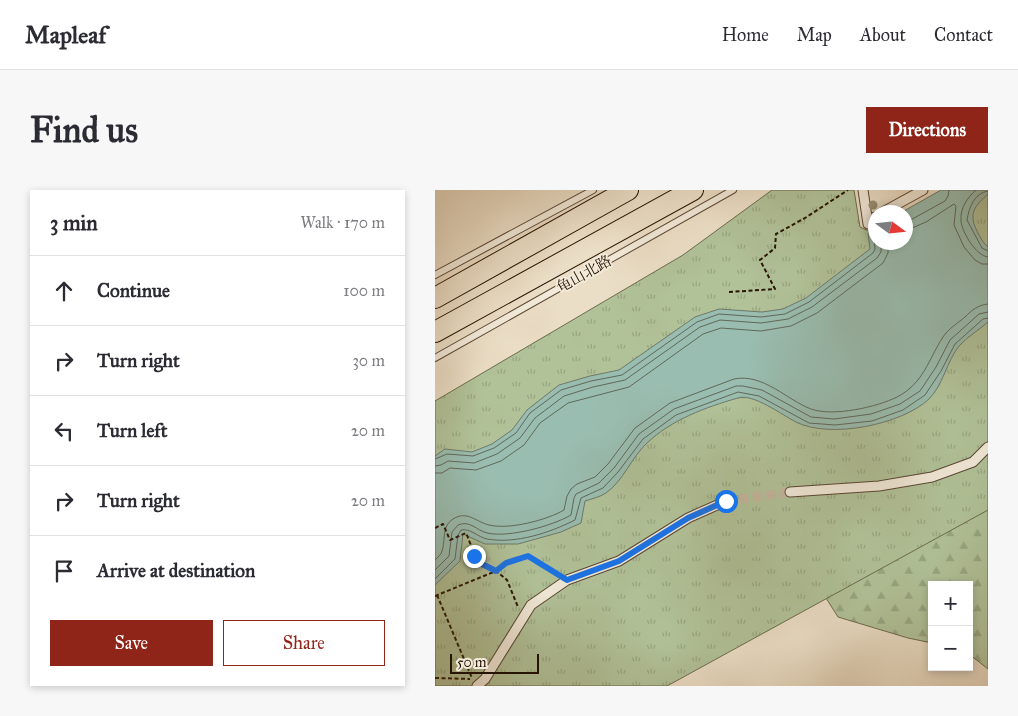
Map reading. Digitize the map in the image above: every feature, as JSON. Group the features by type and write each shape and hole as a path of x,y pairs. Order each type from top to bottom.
{"main road":[{"path":"435,298 628,190"},
{"name":"龟山北路","path":"435,332 693,190"},
{"path":"435,327 455,321"}],"street":[{"path":"863,190 868,224"},
{"path":"896,205 923,190"},
{"path":"789,492 879,486 932,477 973,462 988,447"},
{"path":"477,686 485,679 531,605 567,580 619,561 688,518 726,501"}],"lane":[{"path":"435,275 593,190"},
{"name":"龟山北路","path":"435,358 733,190"}],"path":[{"path":"729,292 775,289 760,260 775,248 776,234 848,190"},
{"path":"435,528 443,524 451,540 466,533 474,556 482,564 496,571 507,580 517,606 527,612"},
{"path":"435,678 473,679 436,595 496,571 506,563 528,556 567,580"}],"green space":[{"path":"772,190 854,190 860,227 868,231 868,250 913,250 913,237 988,190 988,510 667,686 435,686 435,401 683,255"},
{"path":"988,460 988,669 973,657 973,581 928,581 928,642 838,617 802,560"}],"water":[{"path":"941,190 988,190 988,194 976,206 973,219 979,235 988,247 988,322 959,346 938,387 929,399 901,416 865,427 846,429 810,427 796,422 759,402 744,397 701,410 678,421 656,435 636,455 612,488 598,497 585,501 581,523 561,532 518,544 485,544 463,534 460,561 435,585 435,456 445,449 472,452 492,444 512,430 527,410 559,385 619,370 695,317 719,309 762,312 783,309 806,298 869,250 913,250 913,206"}],"tunnel":[{"path":"726,501 790,492"}],"route":[{"path":"474,556 482,564 496,571 506,563 528,556 567,580 619,561 688,518 726,501"}]}
